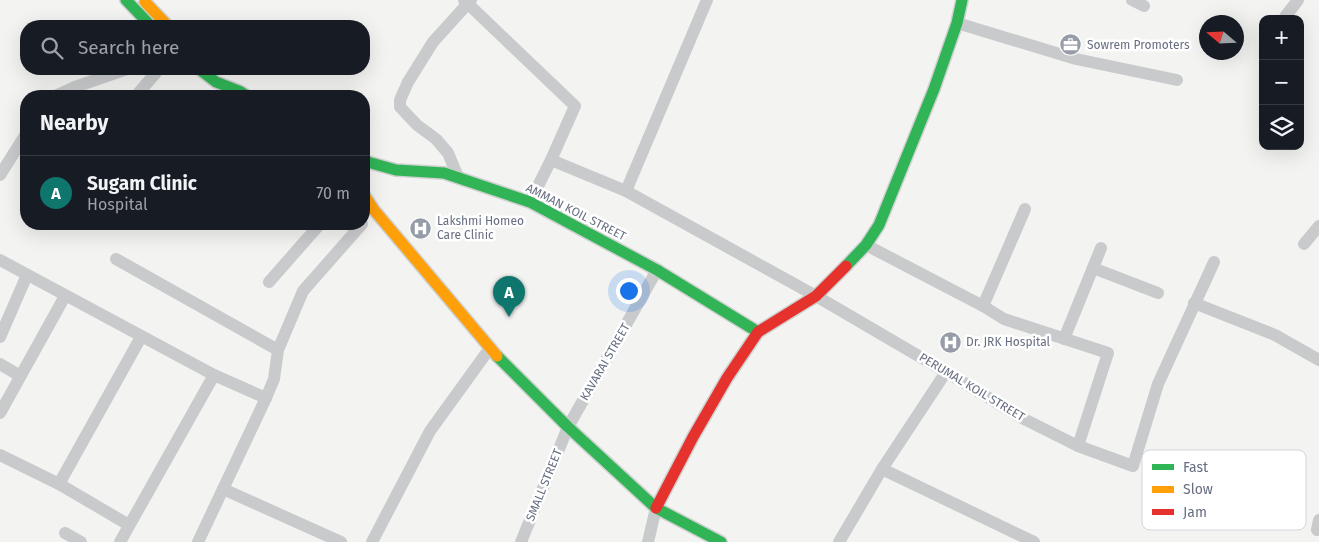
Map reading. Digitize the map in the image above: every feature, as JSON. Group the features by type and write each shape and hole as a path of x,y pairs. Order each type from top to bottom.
{"main road":[{"path":"126,0 145,20"},
{"path":"656,508 722,386 758,332 816,296 866,245 879,225 934,89 957,23 962,0"},
{"path":"148,2 163,20"},
{"path":"207,75 216,82 234,90"},
{"path":"226,75 239,90"},
{"name":"AMMAN KOIL STREET","path":"370,163 396,170 444,173 530,202 657,270 758,332"},
{"path":"370,204 490,348 568,428 656,508 721,542"}],"street":[{"path":"626,191 707,0"},
{"path":"1132,0 1144,6"},
{"path":"1287,15 1298,0"},
{"path":"458,177 448,153 436,138 417,125 400,107 400,100 408,82 433,42 468,1 575,106 530,202"},
{"path":"957,23 1076,59 1177,80"},
{"path":"68,90 110,75"},
{"path":"141,90 154,75"},
{"path":"0,175 20,143"},
{"name":"PERUMAL KOIL STREET","path":"551,160 626,191 816,296 1024,419 1078,446 1133,466 1158,384 1194,303"},
{"path":"983,306 1025,209"},
{"path":"370,215 374,210"},
{"path":"1304,244 1319,226"},
{"path":"269,282 315,230"},
{"path":"198,542 274,379 278,350 303,291 357,230"},
{"path":"866,245 983,306 1004,319 1108,353 1078,446"},
{"path":"1064,339 1101,248"},
{"path":"116,259 278,350"},
{"path":"0,260 214,375 266,398"},
{"path":"1214,262 1194,303 1275,335 1319,360"},
{"path":"1093,268 1158,293"},
{"name":"KAVARAI STREET","path":"568,428 657,270"},
{"path":"0,337 27,275"},
{"path":"0,413 65,296"},
{"path":"59,484 141,337"},
{"path":"372,542 430,431 490,348"},
{"path":"0,364 20,376"},
{"path":"839,542 882,469 946,372"},
{"path":"120,542 214,375"},
{"name":"SMALL STREET","path":"521,542 568,428"},
{"path":"0,455 59,484 129,525"},
{"path":"882,469 1034,542"},
{"path":"223,489 341,542"},
{"path":"648,542 656,508"},
{"path":"65,533 81,542"}],"traffic: fast":[{"path":"126,0 145,20"},
{"path":"846,266 866,245 879,225 934,89 957,23 962,0"},
{"path":"207,75 216,82 236,90"},
{"path":"370,163 396,170 444,173 530,202 657,270 758,332"},
{"path":"497,356 568,427 656,508 721,542"}],"traffic: slow":[{"path":"145,2 162,20"},
{"path":"370,204 497,356"}],"traffic: jam":[{"path":"656,508 693,437 727,378 758,332 816,296 846,266"}],"place":[{"name":"Sowrem Promoters","path":"1071,45"},
{"name":"Lakshmi Homeo Care Clinic","path":"421,228"},
{"name":"Sugam Clinic","path":"509,317"},
{"name":"Dr. JRK Hospital","path":"950,342"}]}
